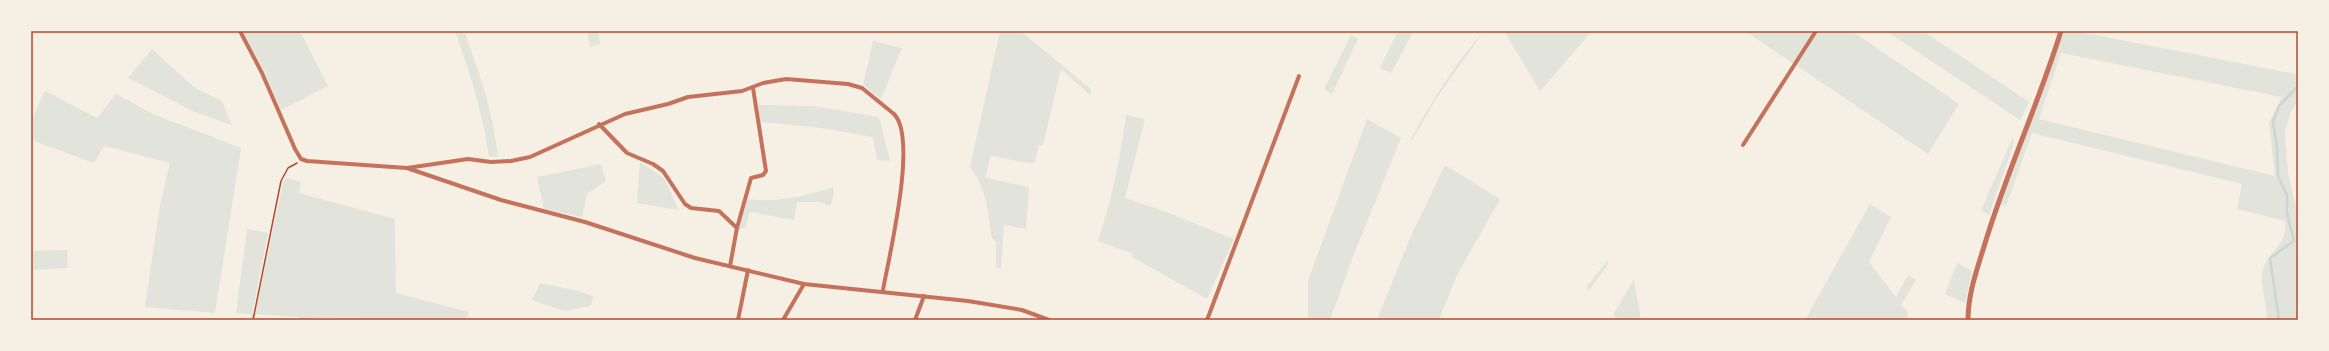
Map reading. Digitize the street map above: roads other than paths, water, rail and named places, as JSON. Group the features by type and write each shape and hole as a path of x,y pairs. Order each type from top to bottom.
{"street":[{"path":"240,31 301,159 407,168 468,159 491,162 511,161 530,157 599,124 625,114 702,94 723,95 753,88 763,83 786,79 848,84 862,88 898,118 903,138 902,182 883,290"},
{"path":"1743,145 1816,31"},
{"path":"1968,320 1968,306 1972,286 1999,199 2061,31"},
{"path":"1207,320 1299,76"},
{"path":"730,266 737,228 752,178 762,175 766,171 753,88"},
{"path":"599,124 627,153 653,164 663,171 684,204 691,208 719,211 737,228"},
{"path":"407,168 502,200 585,222 695,258 804,284 883,290 1015,308 1049,320"},
{"path":"738,320 748,270"},
{"path":"783,320 804,284"},
{"path":"915,320 924,296"}],"waterway":[{"path":"2279,320 2270,258 2294,241 2287,213 2287,195 2278,176 2277,148 2273,121 2279,106 2298,86"}]}
